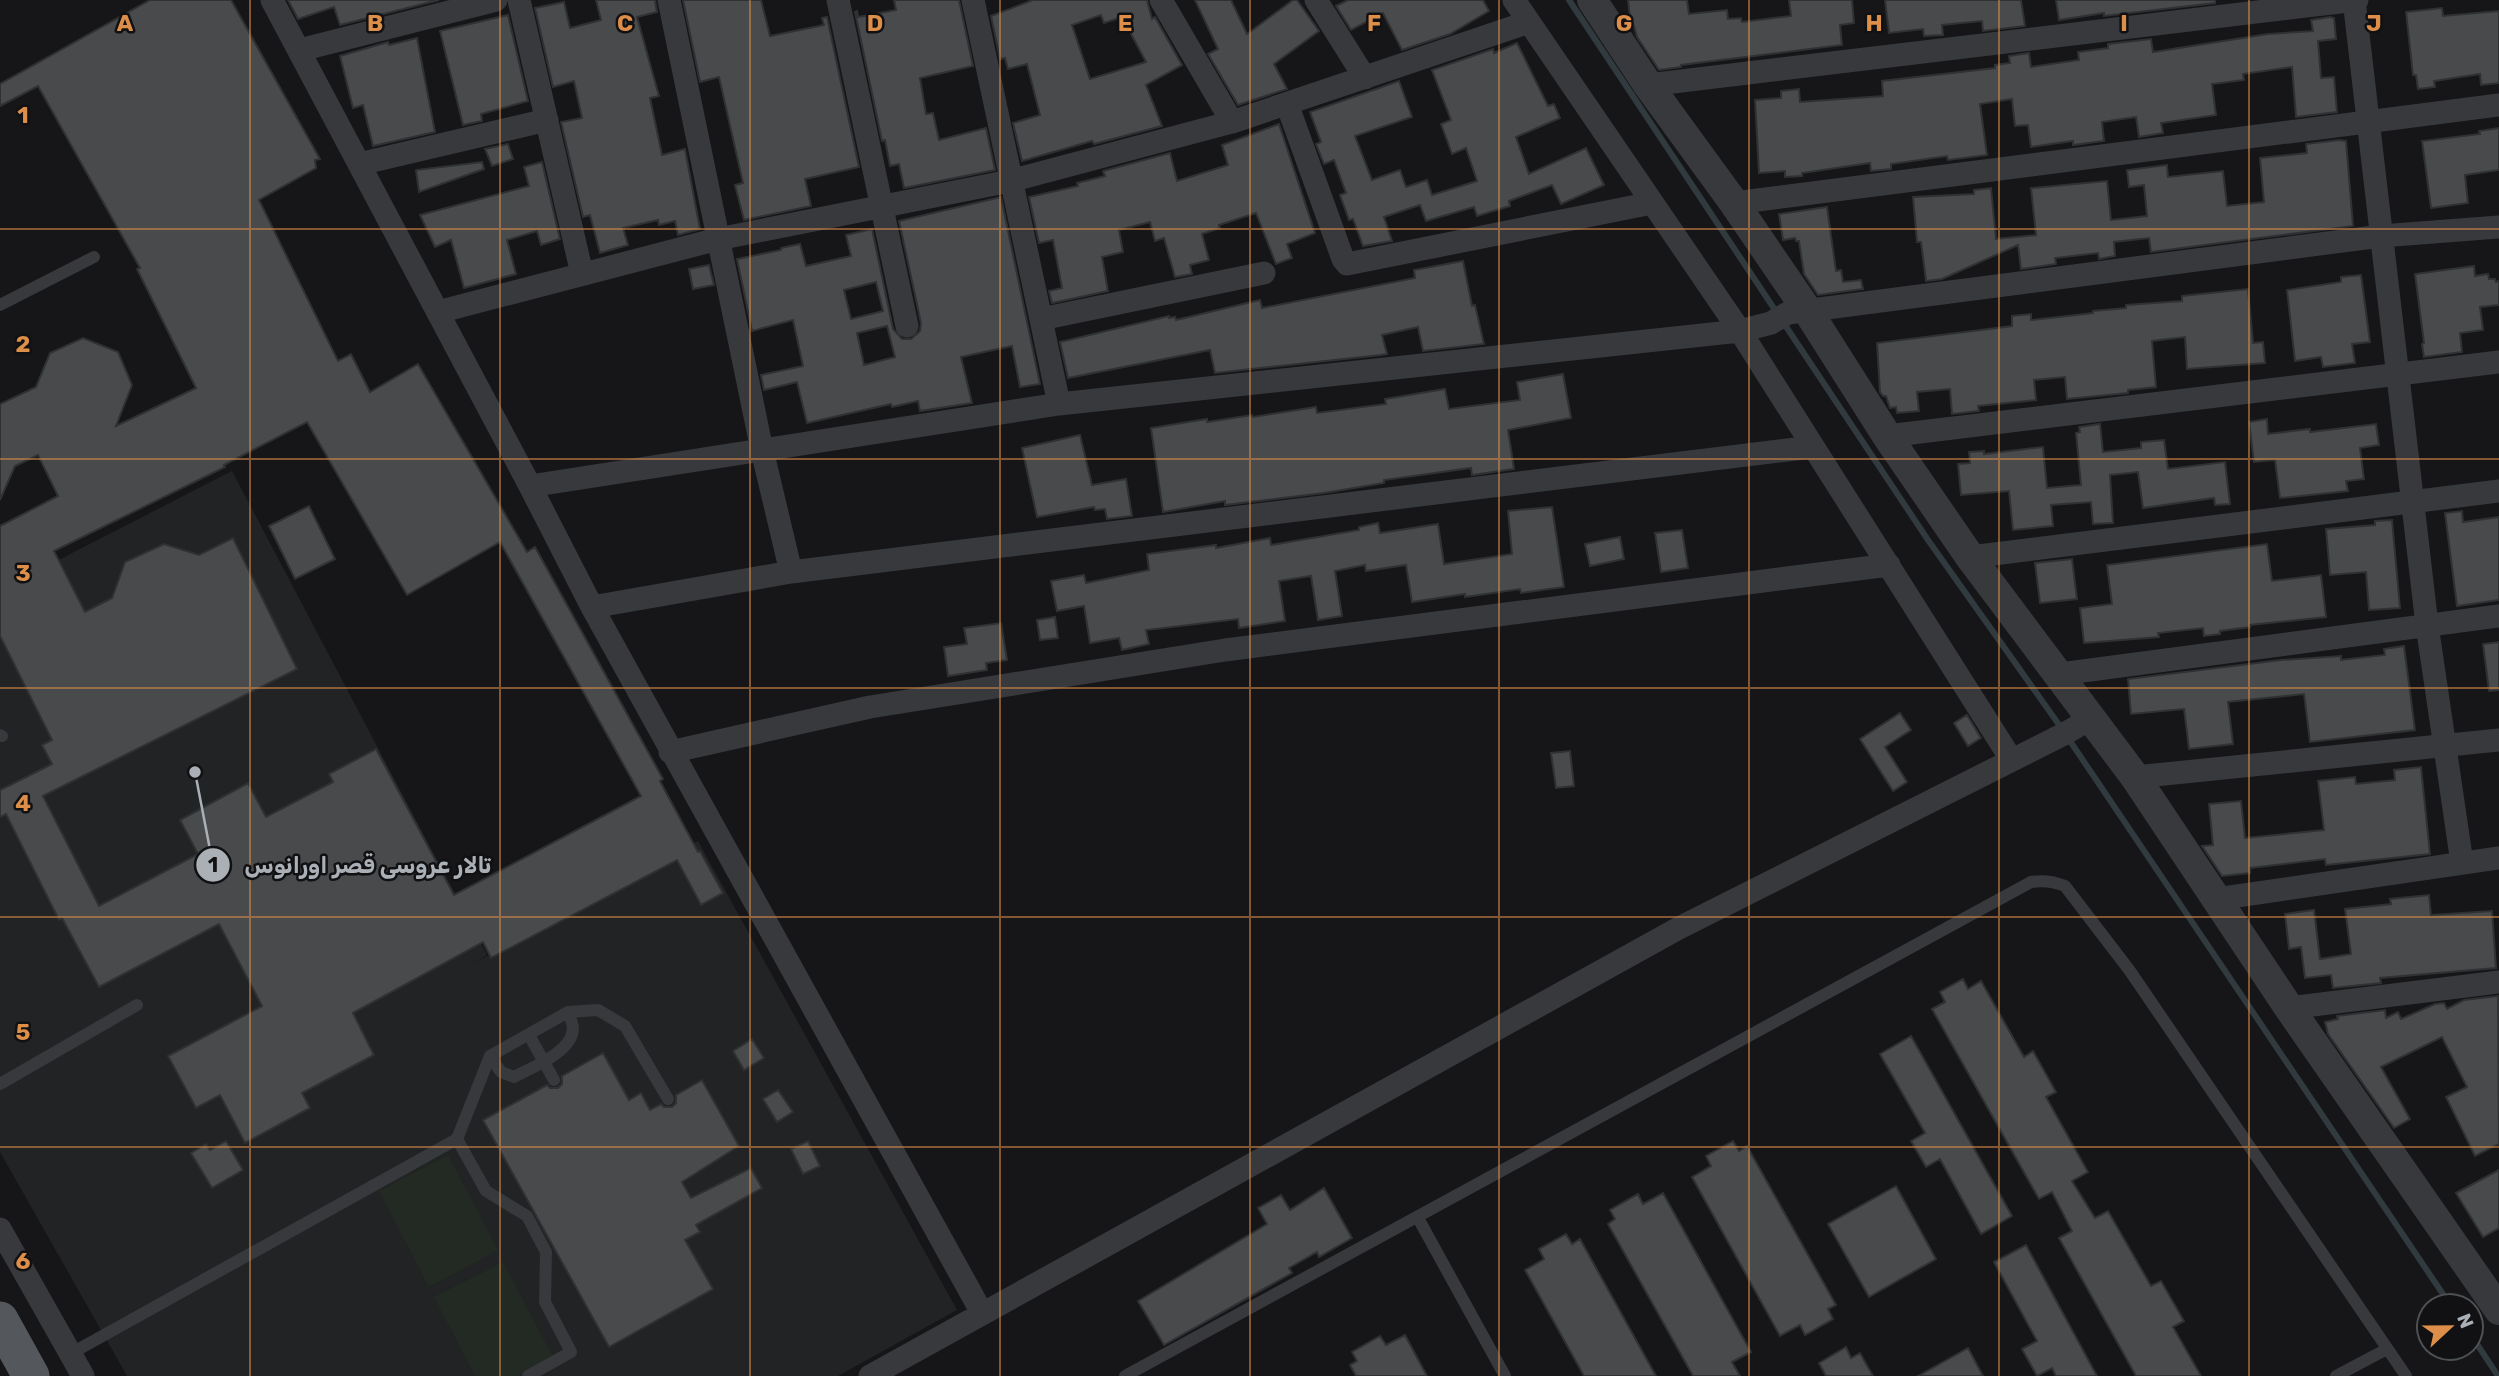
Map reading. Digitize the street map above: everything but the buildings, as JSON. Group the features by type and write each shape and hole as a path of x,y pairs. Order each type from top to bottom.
{"main road":[{"path":"0,1320 31,1376"}],"street":[{"path":"272,0 670,752 982,1313"},
{"path":"300,50 496,0"},
{"path":"519,0 582,274"},
{"path":"669,0 762,450 791,572"},
{"path":"838,0 907,326"},
{"path":"973,0 1059,404"},
{"path":"1161,0 1232,122"},
{"path":"1316,0 1365,78"},
{"path":"1514,0 1740,331 1889,565 2019,756"},
{"path":"1592,0 1648,85 1734,203 1789,315 1886,436 1970,557 2060,674 2082,720 2135,777 2289,1008 2499,1310"},
{"path":"1648,85 2355,0 2427,625 2462,863"},
{"path":"438,312 718,239 1010,181 1232,122 1529,22"},
{"path":"1287,104 1343,260 1347,264 1652,202"},
{"path":"1734,203 2499,105"},
{"path":"359,163 547,120"},
{"path":"530,486 1059,404 1740,331 1789,315 2381,236 2499,227"},
{"path":"1041,319 1264,273"},
{"path":"1886,436 2499,362"},
{"path":"592,607 791,572 1812,447"},
{"path":"1970,557 2499,491"},
{"path":"670,752 870,707 1212,653 1889,565"},
{"path":"2060,674 2499,616"},
{"path":"870,1376 1679,928 2019,756 2082,720"},
{"path":"2135,777 2499,740"},
{"path":"2216,899 2499,858"},
{"path":"2289,1008 2499,982"},
{"path":"0,1229 83,1376"}],"lane":[{"path":"0,305 94,257"},
{"path":"1125,1376 2031,882 2054,882 2065,887 2130,971 2406,1376"},
{"path":"0,1084 136,1005"},
{"path":"70,1354 457,1139 491,1056 568,1013 598,1010 625,1026 668,1099"},
{"path":"491,1056 501,1072 514,1077 560,1052 570,1038 573,1028 568,1013"},
{"path":"528,1035 554,1080"},
{"path":"457,1139 485,1191 527,1216 546,1252 545,1302 571,1352 528,1376"},
{"path":"1418,1218 1505,1376"},
{"path":"2336,1376 2387,1349"}],"shaded area":[{"path":"232,471 487,955 474,963 698,841 957,1310 838,1376 127,1376 0,1152 0,590"},
{"path":"448,1155 498,1250 429,1287 379,1191"},
{"path":"503,1262 553,1357 517,1376 475,1376 434,1297"}],"waterway":[{"path":"1569,0 1777,313"},
{"path":"1783,322 1928,540 2062,729"},
{"path":"2068,738 2442,1292"},
{"path":"2485,1356 2498,1376"}],"place":[{"name":"تالار عروسی قصر اورانوس","path":"195,772"}]}
